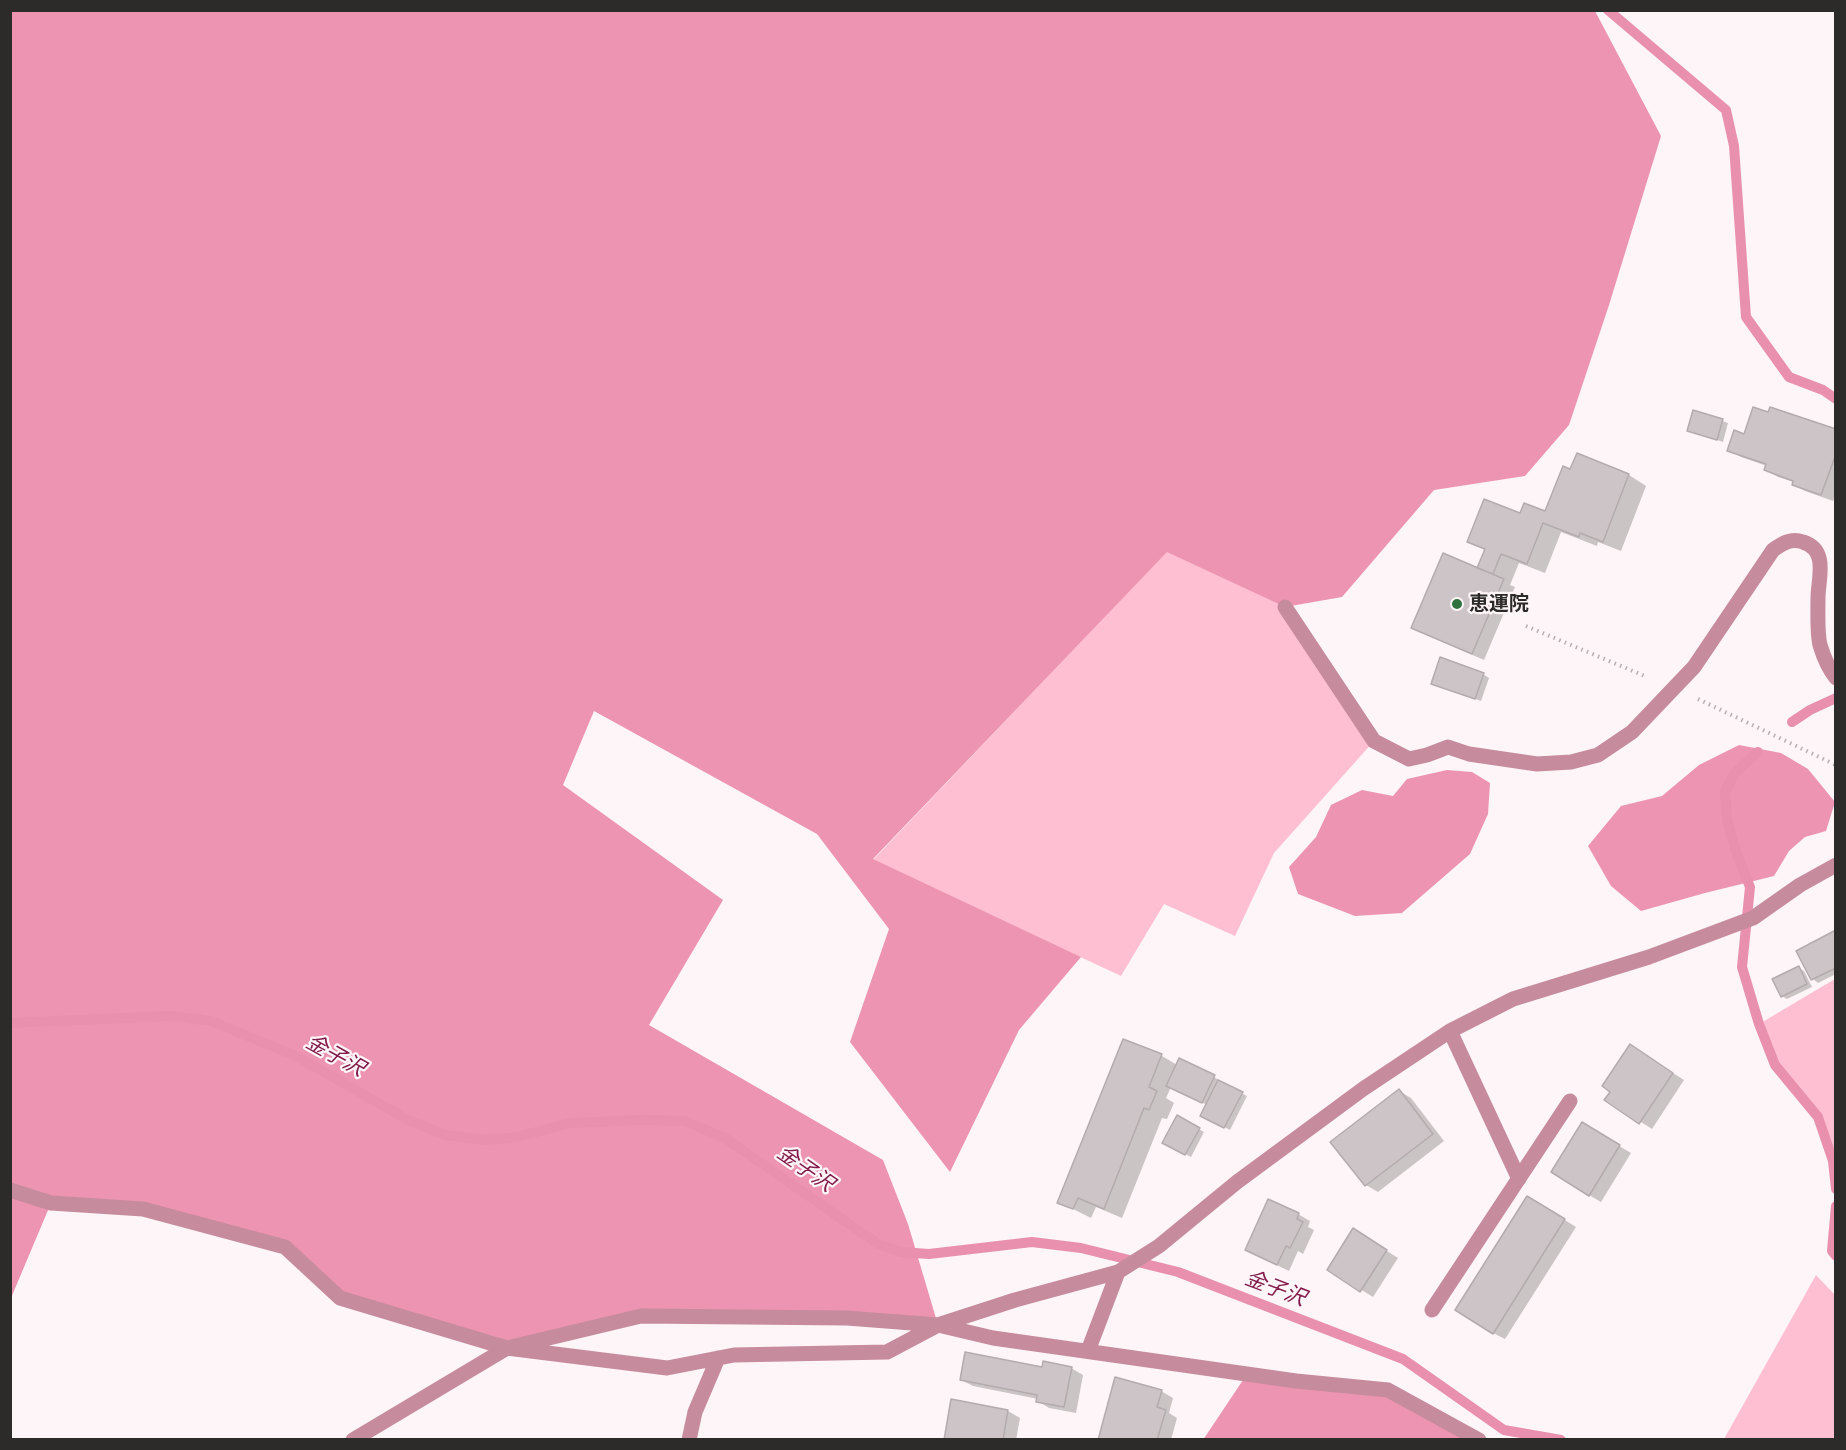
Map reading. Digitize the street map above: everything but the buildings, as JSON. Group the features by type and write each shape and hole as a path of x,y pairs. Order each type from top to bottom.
{"street":[{"path":"1285,607 1374,741 1409,759 1448,747 1469,754 1537,765 1571,762 1598,754 1632,732 1694,667 1773,550 1793,540 1813,547 1819,556 1821,567 1818,597 1820,644 1836,678"},
{"path":"10,1190 51,1203 143,1209 285,1247 340,1298 507,1348 667,1368 734,1355 887,1352 938,1325 1015,1300 1118,1272 1159,1246 1254,1169 1363,1089 1450,1031 1513,999 1649,957 1753,918 1800,885 1836,865"},
{"path":"1450,1031 1519,1179"},
{"path":"1432,1310 1570,1101"},
{"path":"1088,1351 1118,1272"},
{"path":"353,1440 507,1348 641,1316 847,1318 938,1325 993,1338 1296,1381 1388,1390 1479,1440"},
{"path":"689,1440 695,1412 717,1358"}],"path":[{"path":"1526,626 1674,688 1836,765"}],"shaded area":[{"path":"11,11 1595,11 1661,136 1569,425 1525,476 1434,490 1342,597 1285,607 1167,552 873,859 1081,957 1019,1030 950,1172 850,1042 889,929 817,834 594,711 563,785 723,900 649,1025 883,1160 908,1224 938,1325 641,1316 507,1348 340,1298 285,1247 143,1209 51,1203 11,1298"},
{"path":"1167,551 1285,607 1374,741 1274,853 1235,936 1164,904 1121,976 873,860"},
{"path":"1739,745 1781,753 1808,769 1835,802 1826,831 1805,837 1789,851 1774,876 1641,911 1611,886 1588,846 1621,806 1662,796 1699,765"},
{"path":"1447,770 1472,772 1490,783 1488,814 1470,854 1402,913 1355,916 1298,894 1289,867 1316,837 1331,805 1362,790 1393,796 1407,779"},
{"path":"1835,979 1835,1189 1833,1161 1818,1117 1775,1065 1759,1024"},
{"path":"1816,1275 1835,1295 1835,1439 1724,1439"},
{"path":"1247,1374 1388,1390 1479,1440 1203,1440"}],"waterway":[{"path":"1608,10 1726,110 1734,146 1746,317 1789,377 1823,390 1836,399"},
{"path":"1792,722 1810,710 1836,698"},
{"path":"1758,752 1734,774 1725,792 1727,819 1736,852 1750,887 1742,967 1759,1024 1775,1065 1818,1117 1833,1161 1836,1189"},
{"name":"金子沢","path":"10,1023 170,1016 211,1021 296,1056 410,1121 446,1135 486,1140 517,1137 570,1123 685,1121 725,1138 878,1244 901,1252 929,1254 1032,1242 1081,1248 1178,1272 1403,1359 1504,1430 1561,1440"},
{"path":"1836,1206 1832,1251 1836,1256"}],"place":[{"name":"恵運院","path":"1457,604"}]}
